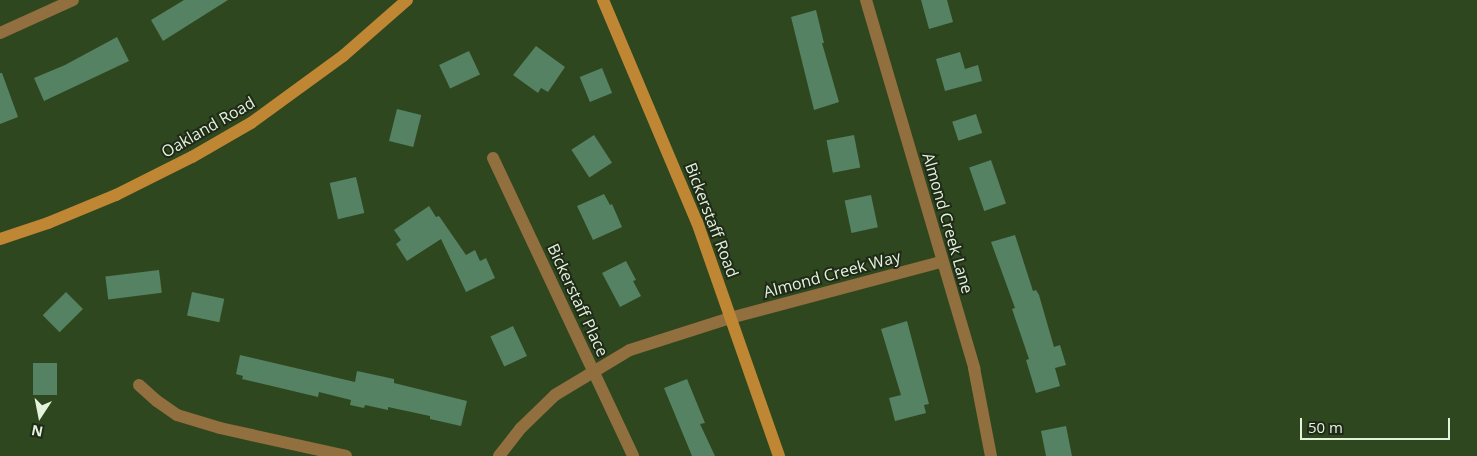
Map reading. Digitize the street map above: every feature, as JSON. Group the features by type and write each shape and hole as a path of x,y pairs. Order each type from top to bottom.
{"street":[{"path":"0,33 73,0"},
{"name":"Oakland Road","path":"0,239 48,223 116,195 192,157 251,123 343,56 407,0"},
{"name":"Bickerstaff Road","path":"603,0 693,213 779,456"},
{"name":"Almond Creek Lane","path":"866,0 941,262 974,368 991,456"},
{"name":"Bickerstaff Place","path":"493,158 633,456"},
{"name":"Almond Creek Way","path":"499,456 521,428 555,395 630,350 730,318 941,262"},
{"path":"139,385 177,415 220,428 346,456"}],"building":[{"path":"184,0 228,0 163,41 151,20"},
{"path":"921,0 947,0 953,22 929,29"},
{"path":"816,10 824,43 822,43 839,102 814,110 791,17"},
{"path":"117,37 129,61 44,101 34,78 65,65"},
{"path":"536,46 565,67 548,92 541,88 538,93 513,75"},
{"path":"469,51 480,75 450,89 439,65"},
{"path":"960,52 965,69 978,65 982,81 945,91 936,59"},
{"path":"602,68 612,93 590,102 580,77"},
{"path":"0,73 2,73 18,117 0,124"},
{"path":"397,109 421,115 413,147 389,141"},
{"path":"976,114 982,133 958,141 952,122"},
{"path":"594,135 612,163 589,177 571,150"},
{"path":"854,135 860,167 833,173 827,140"},
{"path":"991,160 1006,203 984,211 969,167"},
{"path":"356,177 364,213 338,219 330,183"},
{"path":"604,194 610,205 612,204 622,227 593,240 577,206"},
{"path":"871,195 878,227 851,233 845,201"},
{"path":"429,206 436,217 439,216 466,255 475,250 480,261 486,258 495,278 466,292 441,239 407,261 396,244 401,240 394,230"},
{"path":"1015,235 1033,291 1036,290 1039,295 1054,347 1060,345 1066,365 1055,368 1060,386 1036,393 1026,360 1029,359 1012,309 1015,308 991,242"},
{"path":"626,261 636,280 633,281 641,296 620,307 602,273"},
{"path":"159,270 162,293 108,299 105,277"},
{"path":"66,292 83,309 60,332 43,315"},
{"path":"192,292 224,299 219,322 187,315"},
{"path":"907,321 929,404 924,405 926,413 895,421 889,398 901,395 881,329"},
{"path":"513,326 527,356 504,366 490,337"},
{"path":"240,355 355,382 357,371 394,379 394,383 467,401 461,426 430,419 430,416 388,407 388,410 365,405 364,408 350,405 351,400 319,392 318,397 242,379 243,376 236,374"},
{"path":"33,363 57,363 57,395 33,395"},
{"path":"687,379 705,423 700,424 715,456 692,456 664,388"},
{"path":"1066,426 1072,456 1046,456 1041,431"}]}
